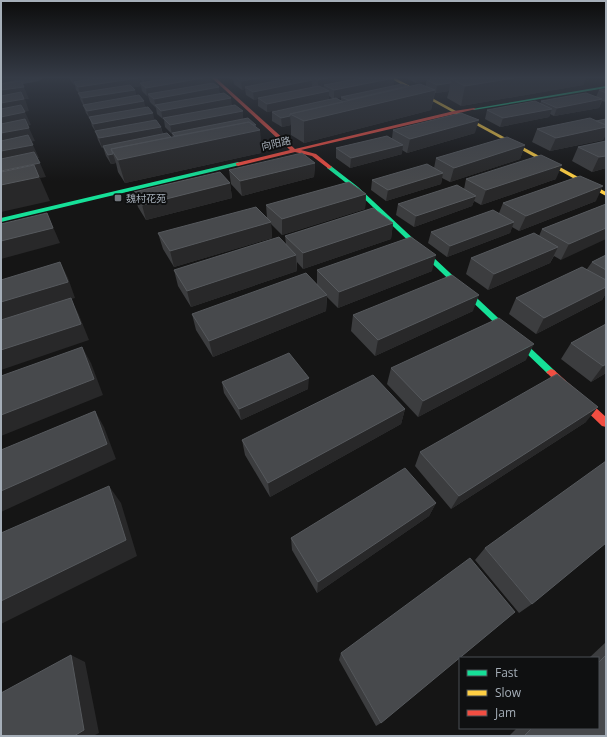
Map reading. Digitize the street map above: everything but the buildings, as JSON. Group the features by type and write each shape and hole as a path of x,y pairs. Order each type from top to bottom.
{"street":[{"path":"252,112 293,150 314,155 356,188 606,423"},
{"name":"向阳路","path":"1,220 452,112"},
{"path":"455,112 606,194"}],"traffic: fast":[{"path":"1,220 238,164"},
{"path":"329,167 356,188 551,372"}],"traffic: slow":[{"path":"455,112 606,194"}],"traffic: jam":[{"path":"252,112 293,150 314,155 329,167"},
{"path":"238,164 452,112"},
{"path":"551,372 606,423"}],"place":[{"name":"魏村花苑","path":"118,198"}]}
